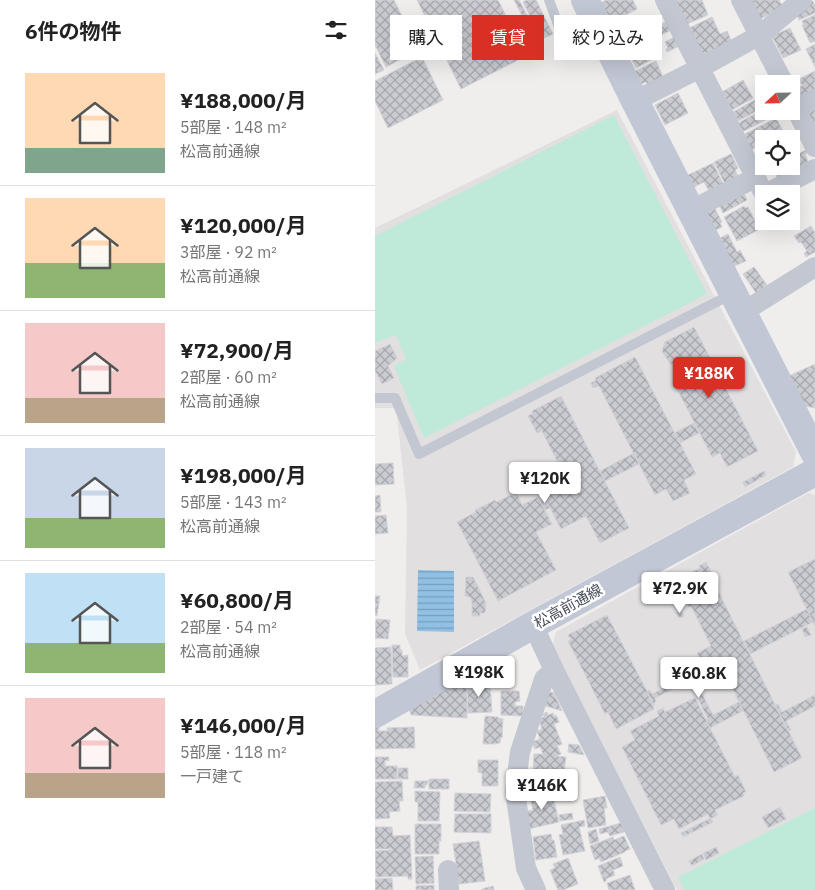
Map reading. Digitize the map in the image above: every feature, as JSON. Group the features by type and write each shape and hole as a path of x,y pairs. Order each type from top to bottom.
{"street":[{"path":"585,0 815,454"},
{"path":"665,0 759,185"},
{"path":"741,0 779,75"},
{"path":"635,101 759,35 802,0"},
{"path":"800,103 815,99"},
{"path":"800,116 815,147"},
{"path":"772,185 815,169"},
{"path":"691,210 755,191"},
{"path":"738,302 815,267"},
{"name":"松高前通線","path":"375,714 533,625 815,472"},
{"path":"533,625 553,670 665,890"},
{"path":"537,890 526,868 515,791 520,752 544,679 553,670"},
{"path":"448,870 449,890"}],"lane":[{"path":"549,0 555,15"},
{"path":"375,398 395,398 419,454 738,302"}],"shaded area":[{"path":"617,110 796,452 793,467 420,670 405,634 407,508 396,408 375,408 375,228"},
{"path":"808,493 815,495 815,890 677,890 552,647 556,632"}],"green space":[{"path":"614,115 707,294 424,438 394,366 406,359 396,335 375,343 375,236"},
{"path":"815,808 815,890 684,890 678,877"}],"water":[{"path":"418,570 454,571 454,632 417,631"}],"building":[{"path":"375,0 394,0 402,15 390,15 390,60 400,60 386,67 375,45"},
{"path":"417,0 498,0 506,15 472,15 472,60 518,60 461,89 447,60 462,60 462,15 424,15"},
{"path":"514,0 519,0 527,15 522,15"},
{"path":"526,0 536,0 544,15 530,15 523,2"},
{"path":"606,0 633,0 637,9 625,15 608,15 601,3"},
{"path":"676,0 702,0 708,15 687,24"},
{"path":"751,0 779,0 783,7 760,19"},
{"path":"813,1 815,13 799,20 797,14"},
{"path":"815,15 815,41 810,43 802,21"},
{"path":"544,16 553,34 544,38"},
{"path":"712,17 720,34 727,31 732,42 703,55 689,28"},
{"path":"669,20 673,29 662,35 662,24"},
{"path":"790,28 801,50 783,58 772,36"},
{"path":"676,36 681,45 667,52 666,49 668,48 665,42"},
{"path":"815,44 815,67 806,49"},
{"path":"375,53 384,70 375,74"},
{"path":"416,60 423,60 443,100 388,128 375,101 375,81"},
{"path":"632,60 651,60 636,68"},
{"path":"656,61 663,77 648,85 646,82 641,84 635,71"},
{"path":"815,71 815,92 802,98 800,94 800,87 802,86 800,78"},
{"path":"743,80 753,98 732,110 722,92"},
{"path":"678,93 688,113 665,125 655,105"},
{"path":"755,100 755,112 738,121 733,112"},
{"path":"815,109 815,130 807,113"},
{"path":"755,114 755,120 765,120 742,132 738,123"},
{"path":"772,120 777,120 782,130 755,130 755,148 751,150 743,135"},
{"path":"806,150 807,154 805,154 808,162 800,167 800,153"},
{"path":"731,154 738,168 735,170 739,178 725,184 714,162"},
{"path":"713,163 724,186 710,193 704,182 692,188 686,176"},
{"path":"776,175 785,175 778,179"},
{"path":"742,190 747,200 723,213 718,203"},
{"path":"713,205 722,222 720,223 722,227 714,231 703,210"},
{"path":"744,206 745,208 748,207 755,221 755,230 758,230 737,241 724,217"},
{"path":"811,226 815,233 815,252 806,257 804,253 807,251 794,236"},
{"path":"728,234 737,252 740,250 746,261 732,267 718,239"},
{"path":"754,267 767,285 756,293 743,274"},
{"path":"694,327 758,451 727,467 720,453 712,457 675,385 685,380 675,364 670,364 662,351 665,342"},
{"path":"390,344 397,358 388,366 394,378 382,384 375,371 375,351"},
{"path":"635,357 696,474 684,480 690,493 673,501 666,489 655,495 599,386 593,388 591,383 596,380 595,378"},
{"path":"815,364 815,408 805,406 789,376"},
{"path":"561,396 629,528 600,543 586,516 561,529 535,479 560,467 542,431 537,433 528,416 533,413 532,411"},
{"path":"694,423 699,433 680,443 674,433"},
{"path":"634,453 639,464 605,481 600,471"},
{"path":"393,463 394,484 375,485 375,464"},
{"path":"764,471 766,475 745,487 743,482"},
{"path":"516,492 522,505 538,497 552,524 536,532 556,570 498,601 457,522 476,512 475,510 495,500 497,502"},
{"path":"380,495 381,512 375,512 375,496"},
{"path":"545,497 550,508 545,510 539,500"},
{"path":"386,515 388,533 375,534 375,516"},
{"path":"815,559 815,626 788,572"},
{"path":"706,562 719,588 717,589 802,758 774,772 726,676 712,683 697,653 711,646 691,606 688,607 686,603 683,605 682,602 680,604 674,591 668,595 662,583 679,575 680,578 700,568 699,566"},
{"path":"466,577 473,577 486,603 485,613 480,613 480,616 472,616 472,602 470,597 465,596"},
{"path":"375,596 380,596 377,616 375,615"},
{"path":"807,609 813,622 750,654 744,641"},
{"path":"681,610 684,616 679,618 676,613"},
{"path":"607,615 647,691 654,709 616,729 608,712 605,714 568,641 571,640 568,635"},
{"path":"376,619 390,620 388,639 375,638"},
{"path":"807,627 811,635 805,637 802,629"},
{"path":"392,645 400,645 402,656 408,655 408,677 393,677"},
{"path":"391,647 392,684 375,685 375,648"},
{"path":"684,659 713,715 739,702 743,711 710,728 706,720 708,719 689,681 655,698 654,706 647,691 650,690 652,694 686,676 679,661"},
{"path":"490,683 492,712 468,713 467,684"},
{"path":"467,684 467,718 411,715 409,708 455,685 457,687"},
{"path":"501,691 519,691 520,701 515,702 515,706 523,706 523,716 501,715"},
{"path":"547,691 554,693 562,711 543,705"},
{"path":"815,695 815,706 786,721 791,730 788,731 775,705 778,704 782,712"},
{"path":"695,698 735,777 738,775 746,792 743,793 744,796 715,810 718,815 710,819 708,814 679,829 674,819 661,825 622,747 635,740 630,731 659,716 657,711 663,708 665,712"},
{"path":"547,712 548,715 553,713 554,716 556,715 559,722 554,724 562,744 557,746 561,754 556,756 566,757 563,782 553,781 552,785 536,784 536,788 522,788 523,774 533,775 534,754 543,754 540,747 535,749 532,742 540,739 537,731 542,729 539,719 544,717 543,714"},
{"path":"485,716 503,719 500,743 483,744"},
{"path":"379,724 379,731 388,731 387,728 414,727 415,748 375,749 375,726"},
{"path":"569,744 579,745 584,755 568,752"},
{"path":"375,757 389,757 389,761 385,760 385,766 397,766 397,779 375,779"},
{"path":"478,760 498,760 498,786 482,786 482,773 478,772"},
{"path":"398,768 408,768 408,779 398,779"},
{"path":"429,779 449,779 449,789 429,789"},
{"path":"402,781 403,801 399,801 400,811 389,812 390,818 375,819 375,782"},
{"path":"415,781 428,781 425,788 414,788"},
{"path":"415,791 440,792 439,821 418,821 418,802 415,802"},
{"path":"552,792 559,822 528,829 527,811 533,810 530,797"},
{"path":"455,793 491,794 490,812 454,811"},
{"path":"605,796 607,808 604,808 606,825 588,828 583,800"},
{"path":"780,807 786,819 768,828 762,817"},
{"path":"572,813 573,819 560,821 559,815"},
{"path":"455,814 491,814 491,833 454,832"},
{"path":"711,818 713,822 683,837 681,833"},
{"path":"584,820 585,826 579,827 585,851 563,855 559,835 563,834 561,825"},
{"path":"621,823 624,832 610,836 608,832 600,834 599,829"},
{"path":"415,824 441,824 439,854 415,854"},
{"path":"375,827 392,827 393,836 410,835 412,879 408,879 408,876 376,877 375,851 392,849 375,849"},
{"path":"596,829 599,841 590,844 588,832"},
{"path":"551,834 557,857 536,860 533,837"},
{"path":"624,836 630,849 601,862 599,858 595,860 590,846 613,837 614,840"},
{"path":"479,841 485,881 459,884 453,844"},
{"path":"716,847 719,853 706,860 703,853"},
{"path":"702,854 704,859 692,866 689,861"},
{"path":"433,856 434,883 416,884 415,857"},
{"path":"620,857 623,866 613,870 615,875 604,882 598,866"},
{"path":"568,858 578,884 558,890 550,870 555,868 553,864"},
{"path":"630,875 635,890 609,890 607,883"},
{"path":"392,878 393,890 375,890 375,879"},
{"path":"434,885 434,890 416,890 416,886"},
{"path":"493,886 494,890 481,890 485,888"}]}
